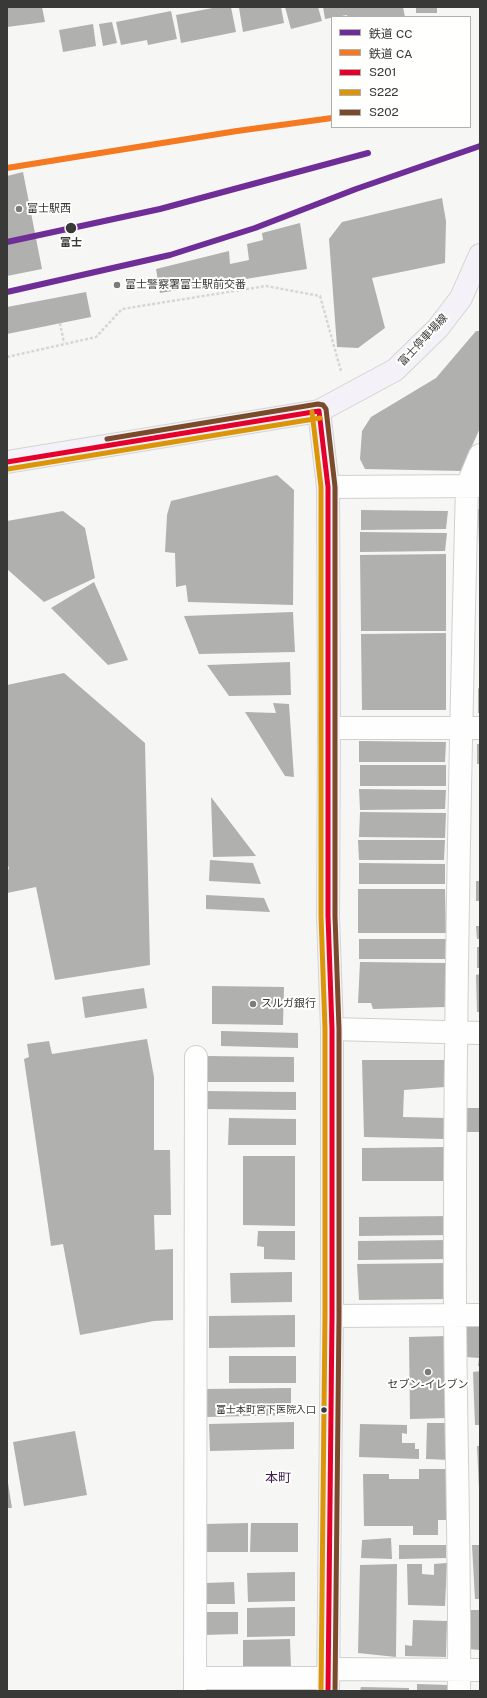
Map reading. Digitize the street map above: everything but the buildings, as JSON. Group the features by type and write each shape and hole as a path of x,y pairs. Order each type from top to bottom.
{"main road":[{"name":"富士停車場線","path":"7,462 319,411 396,370 438,328 461,298 480,255"},
{"path":"319,411 328,486 328,916 332,1029 332,1316 328,1679"}],"street":[{"path":"459,1691 470,1670 455,1314 456,1032 470,728 473,486 480,455"},
{"path":"328,486 473,486"},
{"path":"329,728 470,728"},
{"path":"332,1029 480,1033"},
{"path":"196,1057 195,1684 328,1679 470,1670"},
{"path":"332,1316 480,1314"}],"path":[{"path":"7,357 96,337 122,309 266,286 320,296 348,395"},
{"path":"60,323 64,343"}],"rail line":[{"name":"CA","path":"7,168 237,131 331,118"},
{"name":"CC","path":"7,292 170,255 255,228 356,189 480,146"},
{"name":"CC","path":"7,242 160,209 368,153"}],"transit line":[{"name":"S202","path":"107,439 318,404 323,405 326,409 335,487 335,916 339,1029 339,1316 335,1691"},
{"name":"S201","path":"319,411 328,487 328,916 332,1029 332,1316 328,1691"},
{"name":"S201","path":"7,462 319,411"},
{"name":"S222","path":"312,412 321,487 321,916 325,1029 325,1316 321,1691"},
{"name":"S222","path":"8,469 320,418"}],"place":[{"name":"富士駅西","path":"19,209"},
{"name":"富士","path":"71,228"},
{"name":"富士警察署富士駅前交番","path":"117,285"},
{"name":"スルガ銀行","path":"253,1004"},
{"name":"セブン-イレブン","path":"428,1372"},
{"name":"富士本町宮下医院入口","path":"324,1410"}],"district":[{"name":"本町","path":"278,1478"}]}
